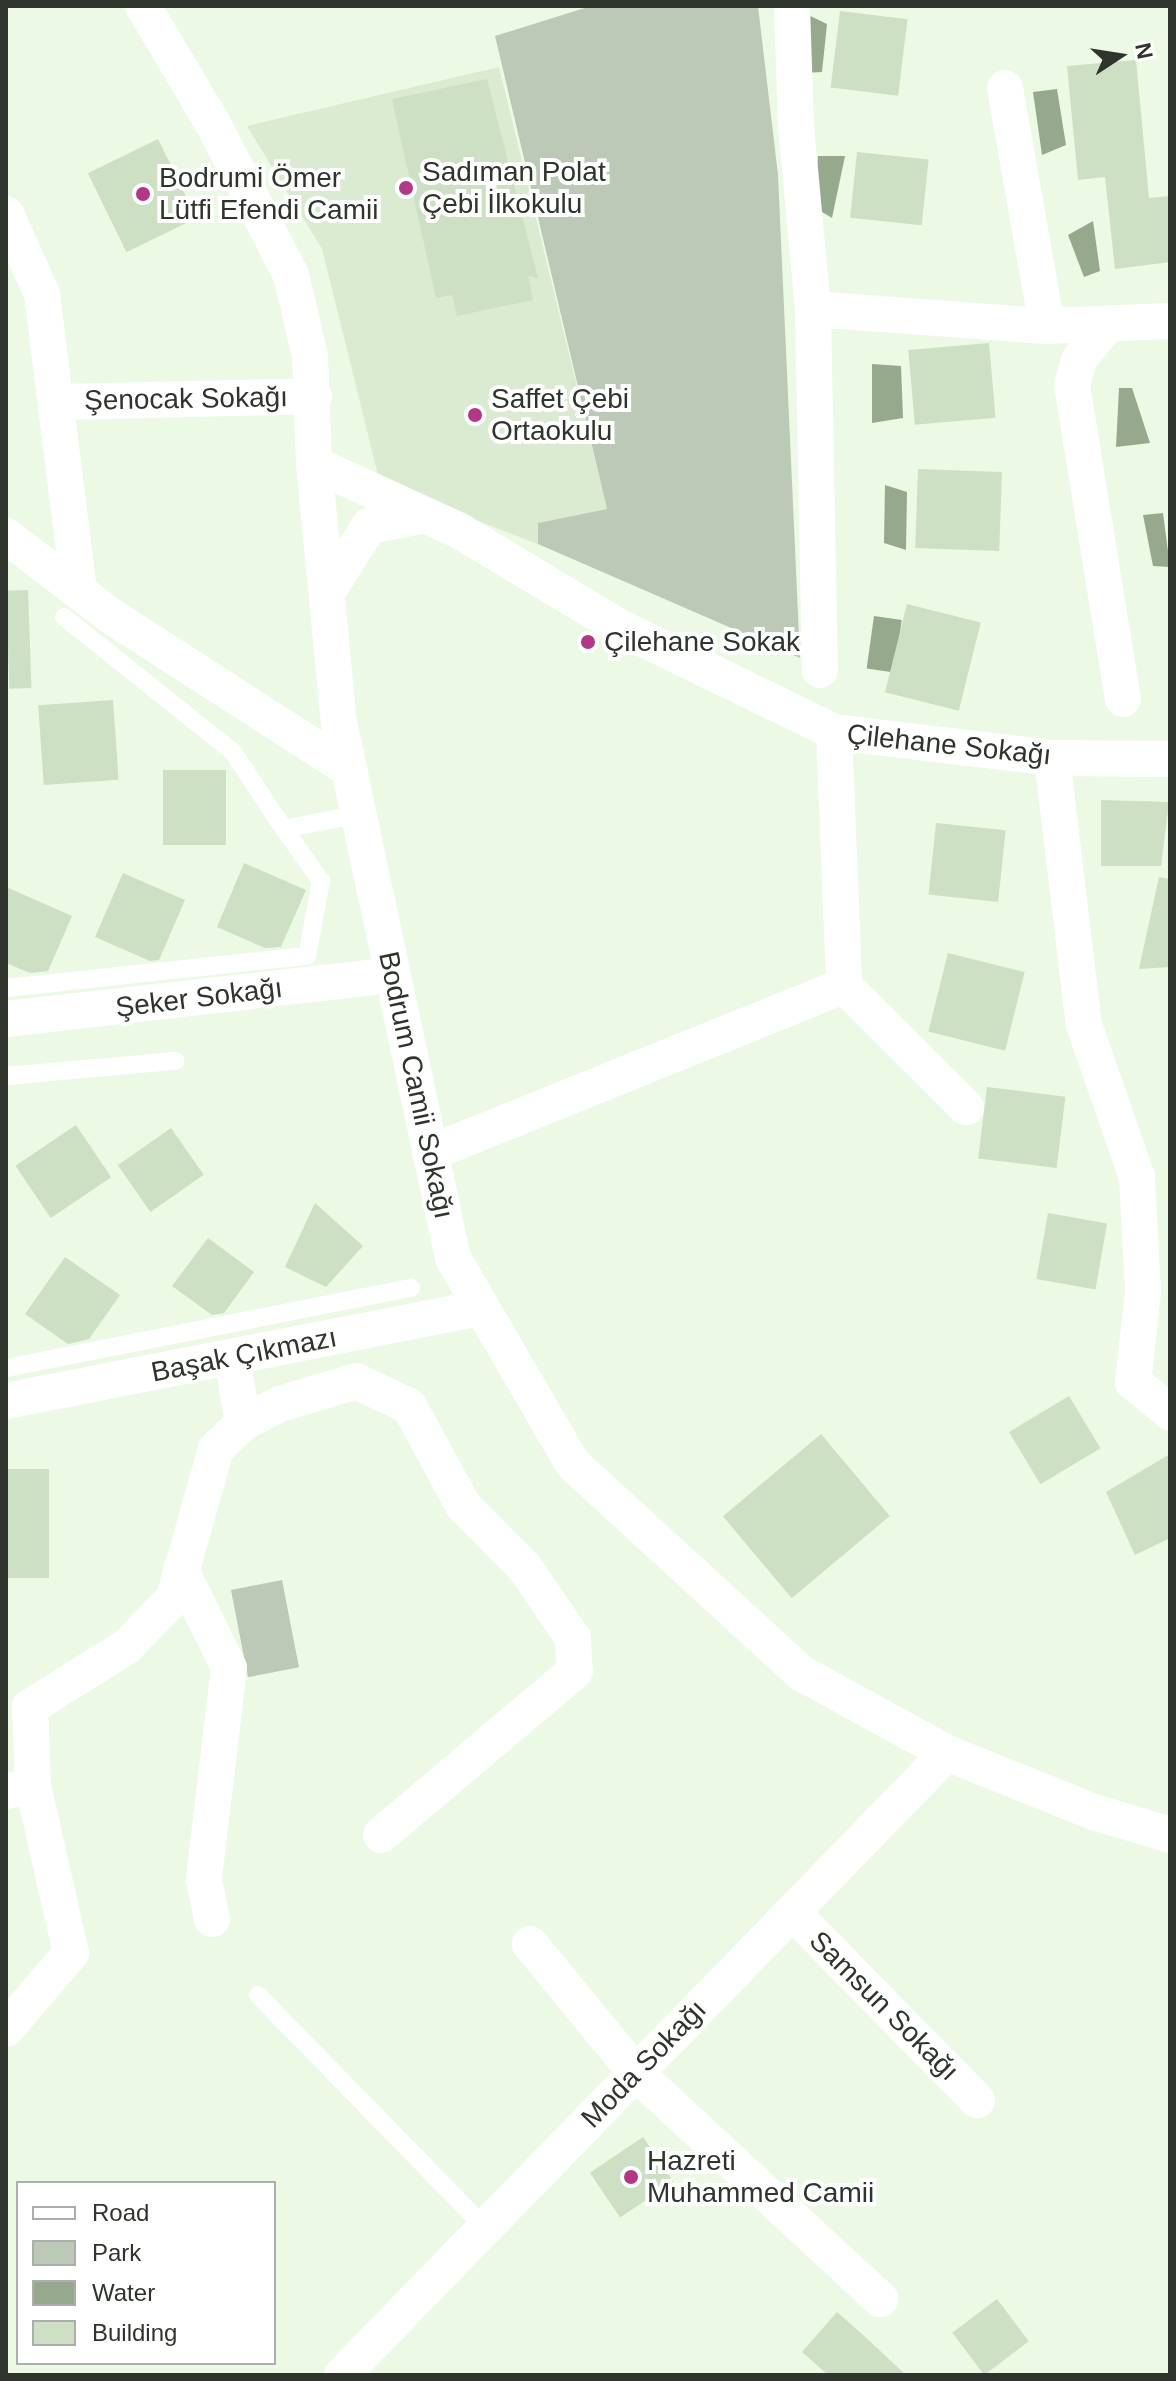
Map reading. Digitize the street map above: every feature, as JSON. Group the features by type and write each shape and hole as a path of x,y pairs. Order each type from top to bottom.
{"street":[{"name":"Bodrum Camii Sokağı","path":"143,6 213,124 291,275 314,396 314,464 339,722 453,1258 481,1308 573,1464 801,1673 947,1753 1094,1812 1170,1835"},
{"path":"792,6 796,126 813,309 820,670"},
{"path":"1005,88 1047,326"},
{"name":"Şenocak Sokağı","path":"6,214 42,294 59,402 72,604"},
{"path":"813,309 1047,326 1170,321"},
{"path":"1106,326 1079,360 1072,385 1123,699"},
{"name":"Şenocak Sokağı","path":"59,402 314,396"},
{"name":"Çilehane Sokağı","path":"314,464 426,515 621,628 834,732 1052,758 1170,759"},
{"path":"328,591 369,526 426,515"},
{"path":"6,536 72,604 350,770"},
{"path":"834,732 844,986 966,1107"},
{"path":"1052,758 1084,1025 1137,1177 1143,1292 1133,1382 1170,1412"},
{"name":"Şeker Sokağı","path":"6,1019 392,975"},
{"path":"430,1153 844,986"},
{"name":"Başak Çıkmazı","path":"6,1401 481,1308"},
{"path":"232,1357 243,1423"},
{"path":"6,2029 71,1953 19,1788 30,1707 126,1647 174,1598 216,1449 243,1423 280,1404 356,1381 409,1406 463,1505 525,1568 573,1638 575,1671 381,1835"},
{"path":"181,1570 229,1668 204,1879 212,1919"},
{"name":"Moda Sokağı","path":"342,2375 947,1753"},
{"name":"Samsun Sokağı","path":"792,1912 977,2100"},
{"path":"530,1944 636,2073 880,2299"}],"lane":[{"path":"6,988 307,956 321,881 233,752 72,604"},
{"path":"284,829 359,814"},
{"path":"6,1076 175,1061"},
{"path":"6,1368 411,1288"},
{"path":"258,1995 485,2228"}],"shaded area":[{"path":"499,67 607,509 538,523 538,544 380,483 322,249 247,126"}],"green space":[{"path":"591,6 758,6 778,175 800,658 538,544 538,523 607,509 495,36"},
{"path":"282,1580 299,1667 248,1677 231,1590"}],"water":[{"path":"806,14 827,24 822,72 803,73"},
{"path":"1057,89 1066,145 1042,155 1033,92"},
{"path":"818,156 845,156 832,218 814,207"},
{"path":"1093,221 1100,271 1084,277 1068,235"},
{"path":"872,364 901,366 903,418 872,423"},
{"path":"1119,388 1132,388 1150,443 1116,447"},
{"path":"885,485 907,492 906,550 884,543"},
{"path":"1163,513 1170,567 1153,566 1143,515"},
{"path":"874,616 902,620 894,672 867,668"}],"building":[{"path":"840,11 907,19 898,96 831,87"},
{"path":"1136,60 1149,198 1170,196 1170,262 1115,269 1105,177 1078,180 1067,66"},
{"path":"487,79 538,278 528,276 533,300 457,316 452,295 436,298 392,99"},
{"name":"Bodrumi Ömer Lütfi Efendi Camii","path":"158,139 197,218 126,252 88,173"},
{"path":"857,152 929,160 922,225 850,218"},
{"path":"989,343 996,418 915,425 908,350"},
{"path":"918,469 1002,472 999,551 915,548"},
{"path":"28,590 31,688 9,689 6,591"},
{"path":"907,604 981,622 959,711 885,692"},
{"path":"113,700 119,780 44,785 38,705"},
{"path":"163,770 226,770 226,845 163,845"},
{"path":"1101,800 1169,802 1161,866 1101,866"},
{"path":"936,823 1006,830 998,902 928,895"},
{"path":"244,863 306,890 281,947 265,948 217,927"},
{"path":"123,873 185,900 159,960 150,961 95,937"},
{"path":"1159,877 1170,879 1170,967 1139,969"},
{"path":"6,887 72,916 48,971 30,973 6,963"},
{"path":"948,953 1025,972 1005,1051 928,1032"},
{"path":"987,1087 1065,1097 1057,1168 978,1158"},
{"path":"76,1125 111,1177 51,1218 15,1166"},
{"path":"171,1128 204,1175 150,1212 118,1165"},
{"path":"315,1203 363,1246 326,1287 285,1267"},
{"path":"1048,1213 1107,1223 1095,1289 1036,1279"},
{"path":"208,1238 254,1272 224,1313 212,1315 172,1286"},
{"path":"65,1257 120,1295 89,1339 68,1344 25,1314"},
{"path":"1069,1396 1100,1448 1040,1484 1009,1432"},
{"path":"821,1434 890,1516 792,1598 723,1516"},
{"path":"1170,1454 1170,1538 1135,1555 1106,1492"},
{"path":"6,1469 49,1469 49,1578 6,1578"},
{"name":"Hazreti Muhammed Camii","path":"643,2137 673,2182 620,2218 590,2173"},
{"path":"997,2299 1029,2341 984,2375 952,2333"},
{"path":"837,2312 906,2375 828,2375 802,2352"}],"place":[{"name":"Sadıman Polat Çebi İlkokulu","path":"406,188"},
{"name":"Bodrumi Ömer Lütfi Efendi Camii","path":"143,194"},
{"name":"Saffet Çebi Ortaokulu","path":"475,415"},
{"name":"Çilehane Sokak","path":"588,642"},
{"name":"Hazreti Muhammed Camii","path":"631,2177"}]}
